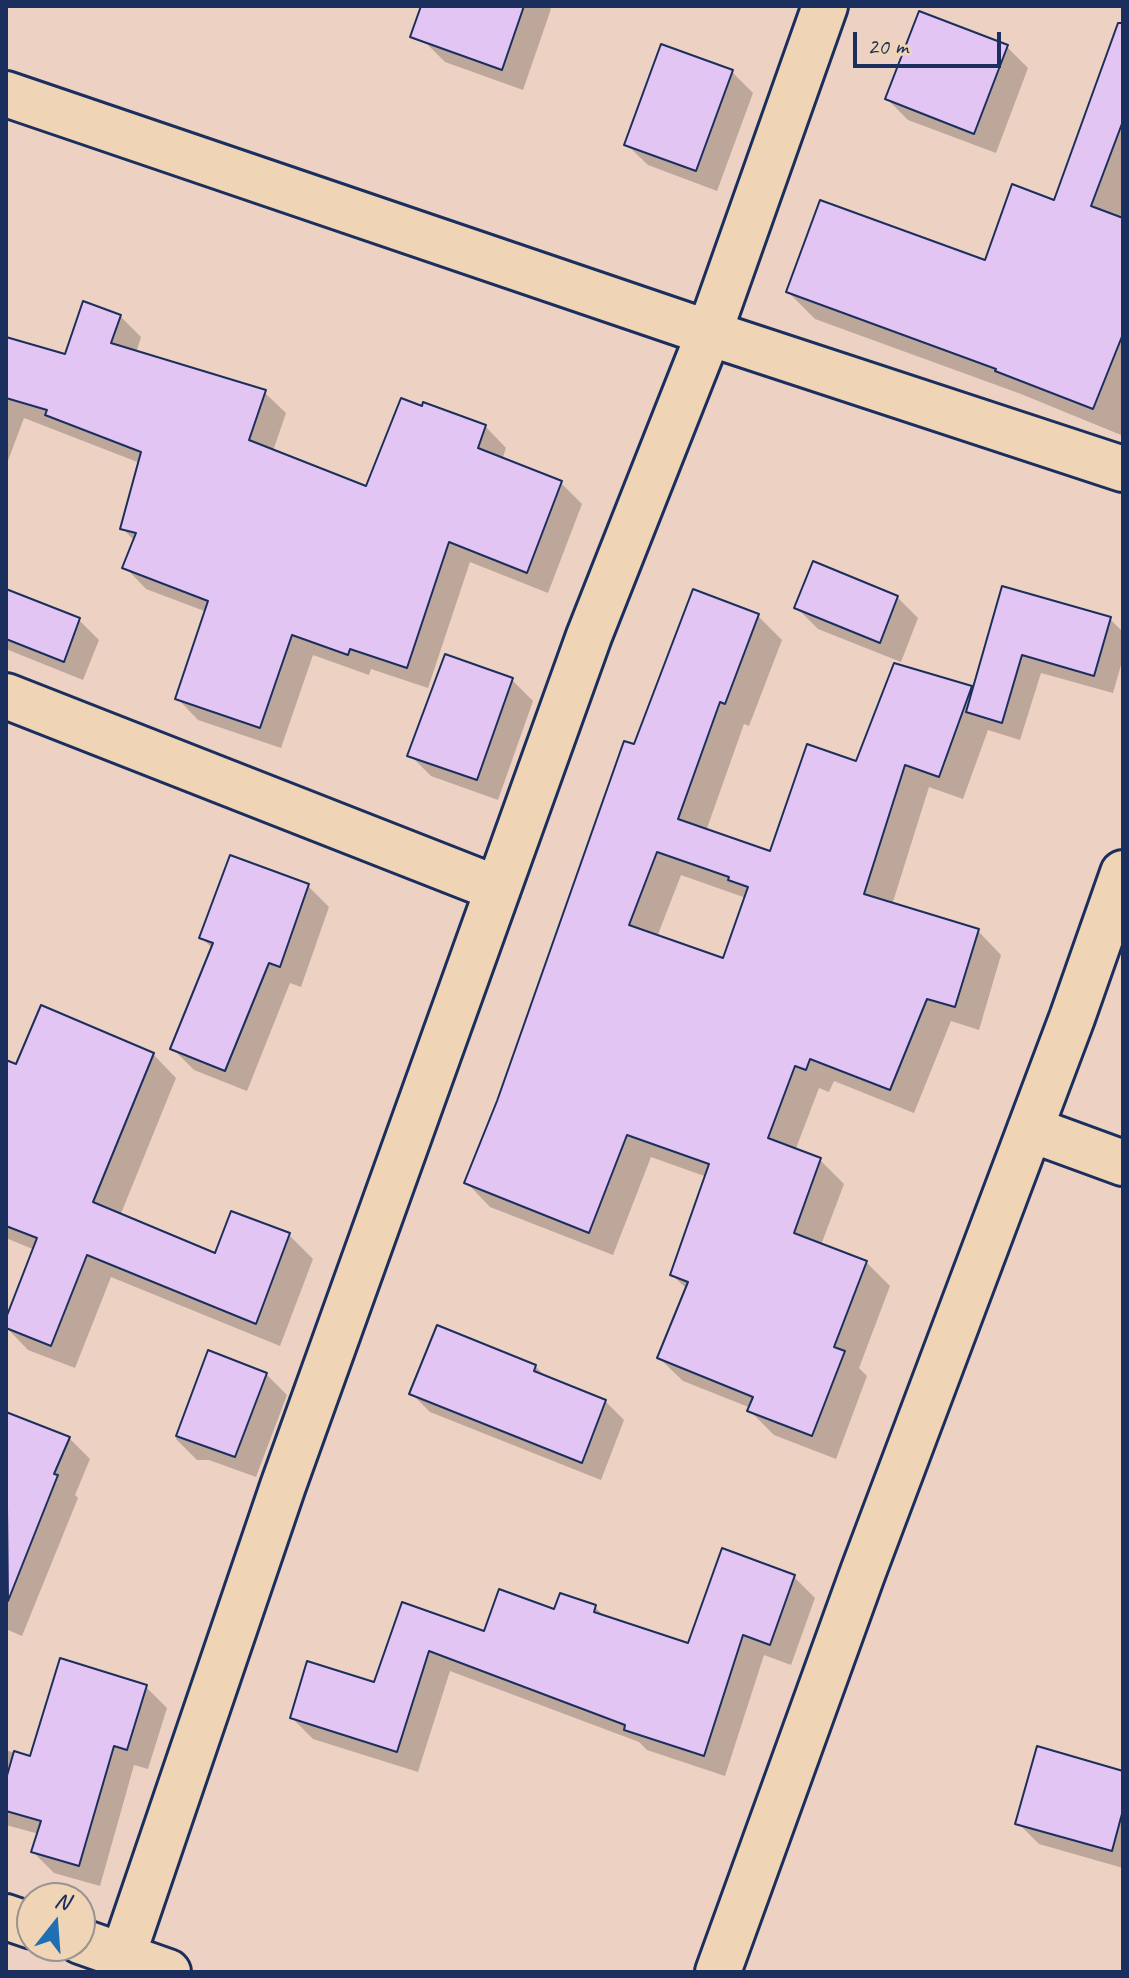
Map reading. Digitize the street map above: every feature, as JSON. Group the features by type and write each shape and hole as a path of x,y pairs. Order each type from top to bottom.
{"street":[{"path":"123,1955 283,1486 589,636 709,333 825,6"},
{"path":"6,94 709,333 1123,469"},
{"path":"7,700 498,889"},
{"path":"718,1972 1123,873"},
{"path":"1030,1129 1123,1163"},
{"path":"96,1946 168,1972"}],"building":[{"path":"421,6 524,6 502,70 410,37"},
{"path":"919,11 1008,45 974,134 885,99"},
{"path":"1118,23 1123,23 1123,121 1091,206 1123,218 1123,334 1093,409 996,369 786,292 820,200 985,260 1012,184 1054,200"},
{"path":"661,44 733,70 696,171 624,145"},
{"path":"83,301 121,315 111,343 266,390 249,440 366,486 401,398 422,406 423,402 486,425 478,448 562,481 527,573 449,542 407,668 350,649 348,655 292,635 260,728 175,699 208,601 122,568 136,533 120,529 141,452 45,415 47,410 6,398 6,337 65,354"},
{"path":"813,561 898,596 880,643 794,608"},
{"path":"1002,586 1111,617 1094,676 1022,655 1002,723 966,712"},
{"path":"6,589 80,618 64,662 6,639"},
{"path":"693,589 759,614 725,704 720,702 678,819 770,851 807,744 856,761 894,663 972,686 939,777 905,765 864,894 979,929 955,1007 927,999 890,1090 810,1059 806,1070 795,1066 768,1138 821,1158 794,1233 867,1261 834,1347 845,1351 812,1436 747,1411 753,1397 657,1358 688,1282 670,1275 709,1164 627,1135 589,1233 464,1183 497,1101 624,741 634,744","holes":["657,852 729,877 728,880 748,887 723,958 629,925"]},
{"path":"445,654 513,678 477,780 407,756"},
{"path":"230,855 309,884 280,967 269,963 225,1071 170,1049 213,943 199,938"},
{"path":"41,1005 154,1053 93,1202 215,1253 231,1211 290,1233 256,1324 87,1255 51,1346 6,1328 6,1318 37,1238 6,1226 6,1060 16,1064"},
{"path":"437,1325 536,1365 534,1371 606,1400 582,1463 409,1394"},
{"path":"208,1350 267,1373 235,1457 176,1436"},
{"path":"6,1412 70,1437 8,1601"},
{"path":"722,1548 795,1575 770,1645 743,1635 704,1756 624,1730 625,1725 429,1651 397,1752 290,1718 307,1661 374,1682 402,1602 484,1631 499,1589 554,1609 560,1593 596,1605 594,1612 688,1643"},
{"path":"60,1658 147,1685 127,1750 114,1746 79,1866 31,1852 41,1821 6,1811 6,1779 14,1751 30,1756"},
{"path":"1037,1746 1123,1771 1123,1810 1112,1851 1015,1824"}]}
